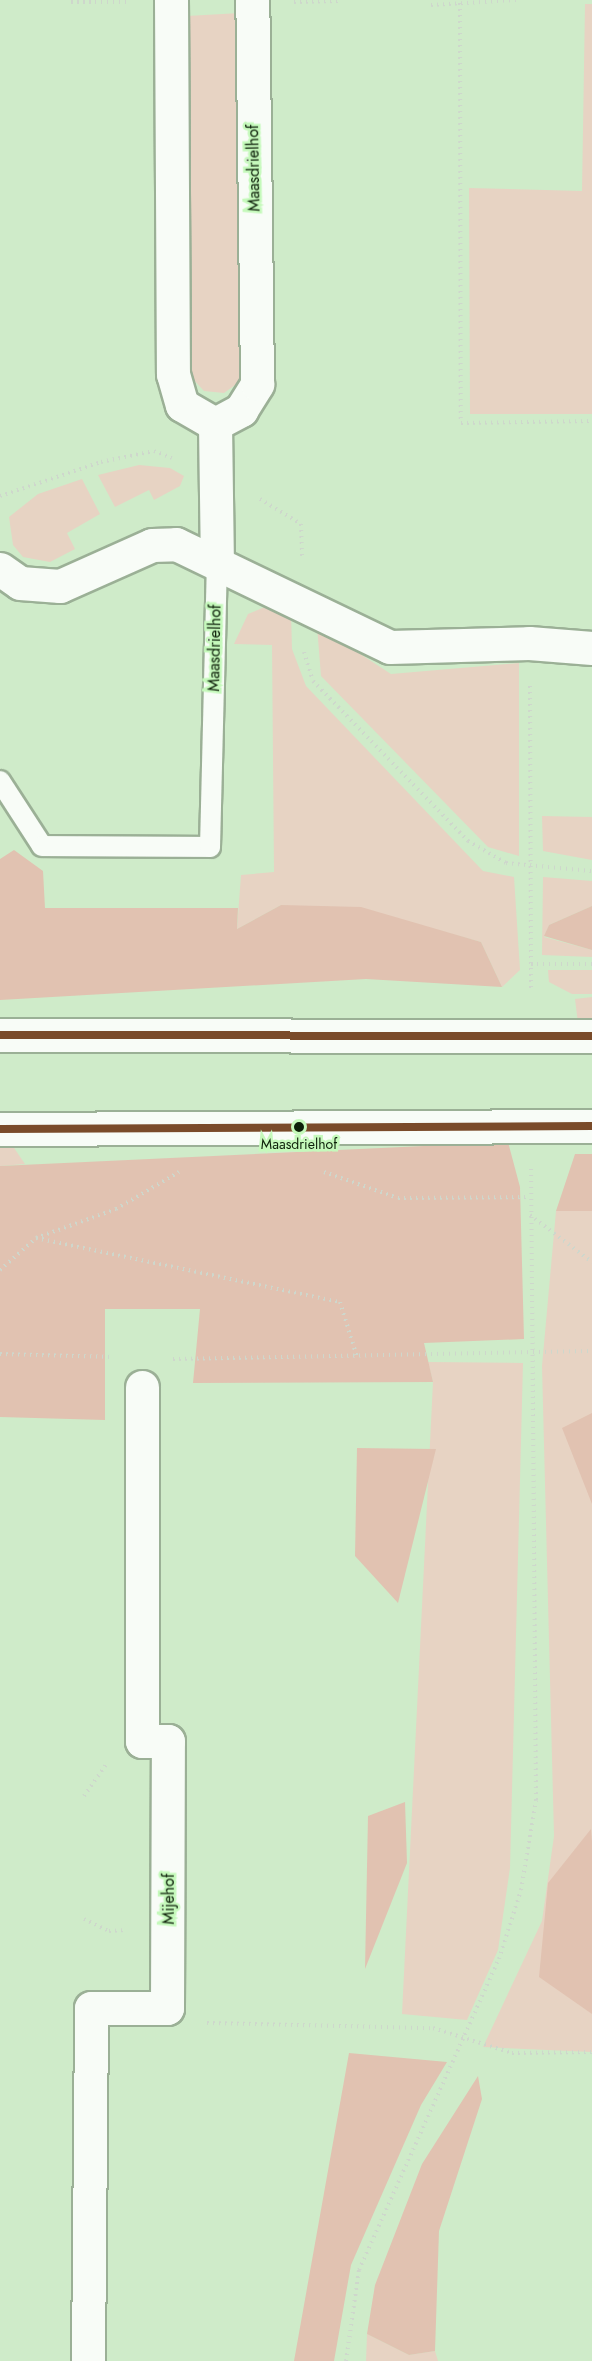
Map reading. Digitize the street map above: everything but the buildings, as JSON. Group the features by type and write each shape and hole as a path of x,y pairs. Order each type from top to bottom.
{"street":[{"name":"Maasdrielhof","path":"217,562 214,424 241,410 257,384 252,0"},
{"path":"171,1 173,374 182,405 214,424"},
{"path":"0,569 20,583 60,586 152,545 176,544 304,603 390,647 529,643 592,648"},
{"path":"0,1035 592,1036"},
{"path":"0,1129 592,1126"},
{"name":"Mijehof","path":"145,1373 142,1741 168,1741 167,2008"},
{"path":"88,2361 91,2007 167,2008"}],"lane":[{"name":"Maasdrielhof","path":"0,781 42,846 210,847 217,562"}],"path":[{"path":"431,5 516,0"},
{"path":"71,2 171,1"},
{"path":"460,3 461,423 592,422"},
{"path":"304,603 301,642 313,681 468,841 506,863 592,871"},
{"path":"529,643 531,992"},
{"path":"531,964 592,964"},
{"path":"346,2361 359,2270 466,2038 521,1890 536,1800 531,1165"},
{"path":"321,1171 398,1198 530,1197"},
{"path":"0,1270 36,1238 116,1209 179,1172 191,1172"},
{"path":"530,1215 592,1262"},
{"path":"36,1238 340,1302 357,1357"},
{"path":"0,1354 145,1373 357,1357 592,1351"},
{"path":"167,2008 181,2023 411,2027 466,2038 512,2053 592,2052"}],"shaded area":[{"path":"585,4 592,4 592,414 470,414 469,188 582,191"},
{"path":"240,13 242,380 224,393 204,391 192,378 187,16"},
{"path":"139,465 170,468 184,476 180,486 154,500 149,490 115,507 98,475"},
{"path":"82,479 100,514 67,533 75,549 50,562 23,557 13,545 9,517 38,494"},
{"path":"265,607 291,613 292,649 306,686 483,871 514,877 520,970 502,987 481,942 412,923 281,905 237,929 241,875 274,872 272,645 234,644 248,614"},
{"path":"317,626 391,674 519,663 519,856 488,847 321,676"},
{"path":"542,816 592,817 592,860 543,851"},
{"path":"14,850 43,871 45,908 238,908 237,929 281,905 361,907 481,942 502,987 366,979 0,1000 0,859"},
{"path":"543,877 592,881 592,906 549,925 544,937 592,950 592,957 542,955"},
{"path":"592,906 592,950 544,936 549,925"},
{"path":"548,970 592,970 592,994 572,994 549,982"},
{"path":"592,997 592,1020 578,1023 575,999"},
{"path":"508,1142 520,1187 524,1339 424,1343 433,1382 193,1383 200,1309 105,1309 105,1420 0,1417 0,1166"},
{"path":"0,1145 12,1145 25,1164 0,1166"},
{"path":"575,1154 592,1154 592,1211 556,1211"},
{"path":"556,1211 592,1211 592,2052 483,2047 542,1921 554,1836 542,1366"},
{"path":"428,1362 523,1363 510,1868 498,1950 467,2020 402,2014 433,1382"},
{"path":"592,1413 592,1504 562,1428"},
{"path":"357,1448 436,1449 398,1603 355,1556"},
{"path":"405,1802 407,1863 365,1969 368,1816"},
{"path":"591,1829 592,2014 539,1977 548,1883"},
{"path":"349,2053 447,2062 421,2105 351,2265 334,2361 294,2361"},
{"path":"478,2076 482,2099 439,2231 435,2351 409,2355 367,2334 375,2285 422,2164"},
{"path":"367,2334 409,2355 435,2351 438,2361 366,2361"}],"transit line":[{"path":"0,1035 592,1036"},
{"path":"0,1129 592,1126"}],"place":[{"name":"Maasdrielhof","path":"299,1127"}]}
